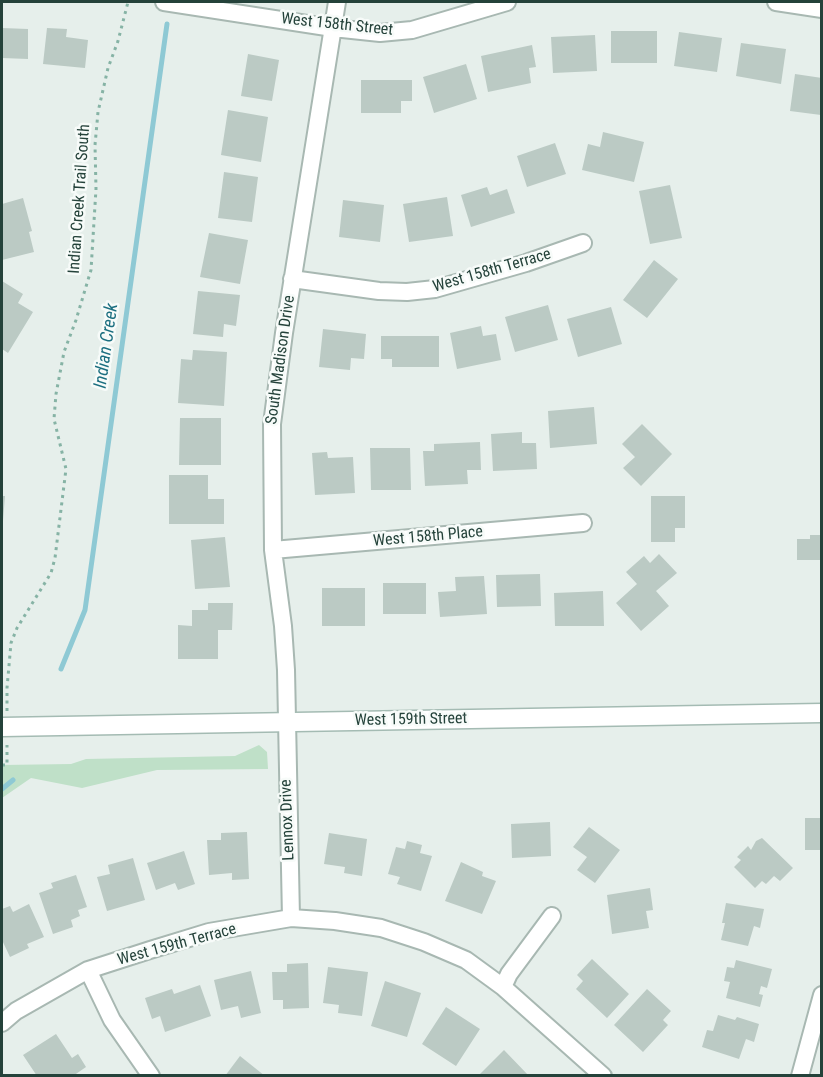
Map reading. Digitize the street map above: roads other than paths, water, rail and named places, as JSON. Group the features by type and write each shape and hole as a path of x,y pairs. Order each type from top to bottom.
{"main road":[{"name":"West 159th Street","path":"4,735 286,722 822,713"}],"street":[{"name":"West 158th Street","path":"164,2 333,28 397,32 412,30 507,2"},
{"name":"South Madison Drive","path":"286,722 283,626 273,550 272,424 292,279 337,2"},
{"path":"776,2 822,9"},
{"name":"West 158th Terrace","path":"292,279 379,291 407,292 435,289 526,263 583,243"},
{"name":"West 158th Place","path":"273,550 583,523"},
{"name":"Lennox Drive","path":"286,722 291,918"},
{"path":"503,987 509,974 552,916"},
{"name":"West 159th Terrace","path":"2,1023 16,1011 88,970 209,932 291,918 335,921 381,928 424,942 466,960 503,987 603,1076"},
{"path":"88,970 112,1020 151,1076"},
{"path":"800,1076 822,994"}],"waterway":[{"name":"Indian Creek","path":"61,669 85,610 167,24"},
{"name":"Indian Creek","path":"2,789 13,780"}]}
